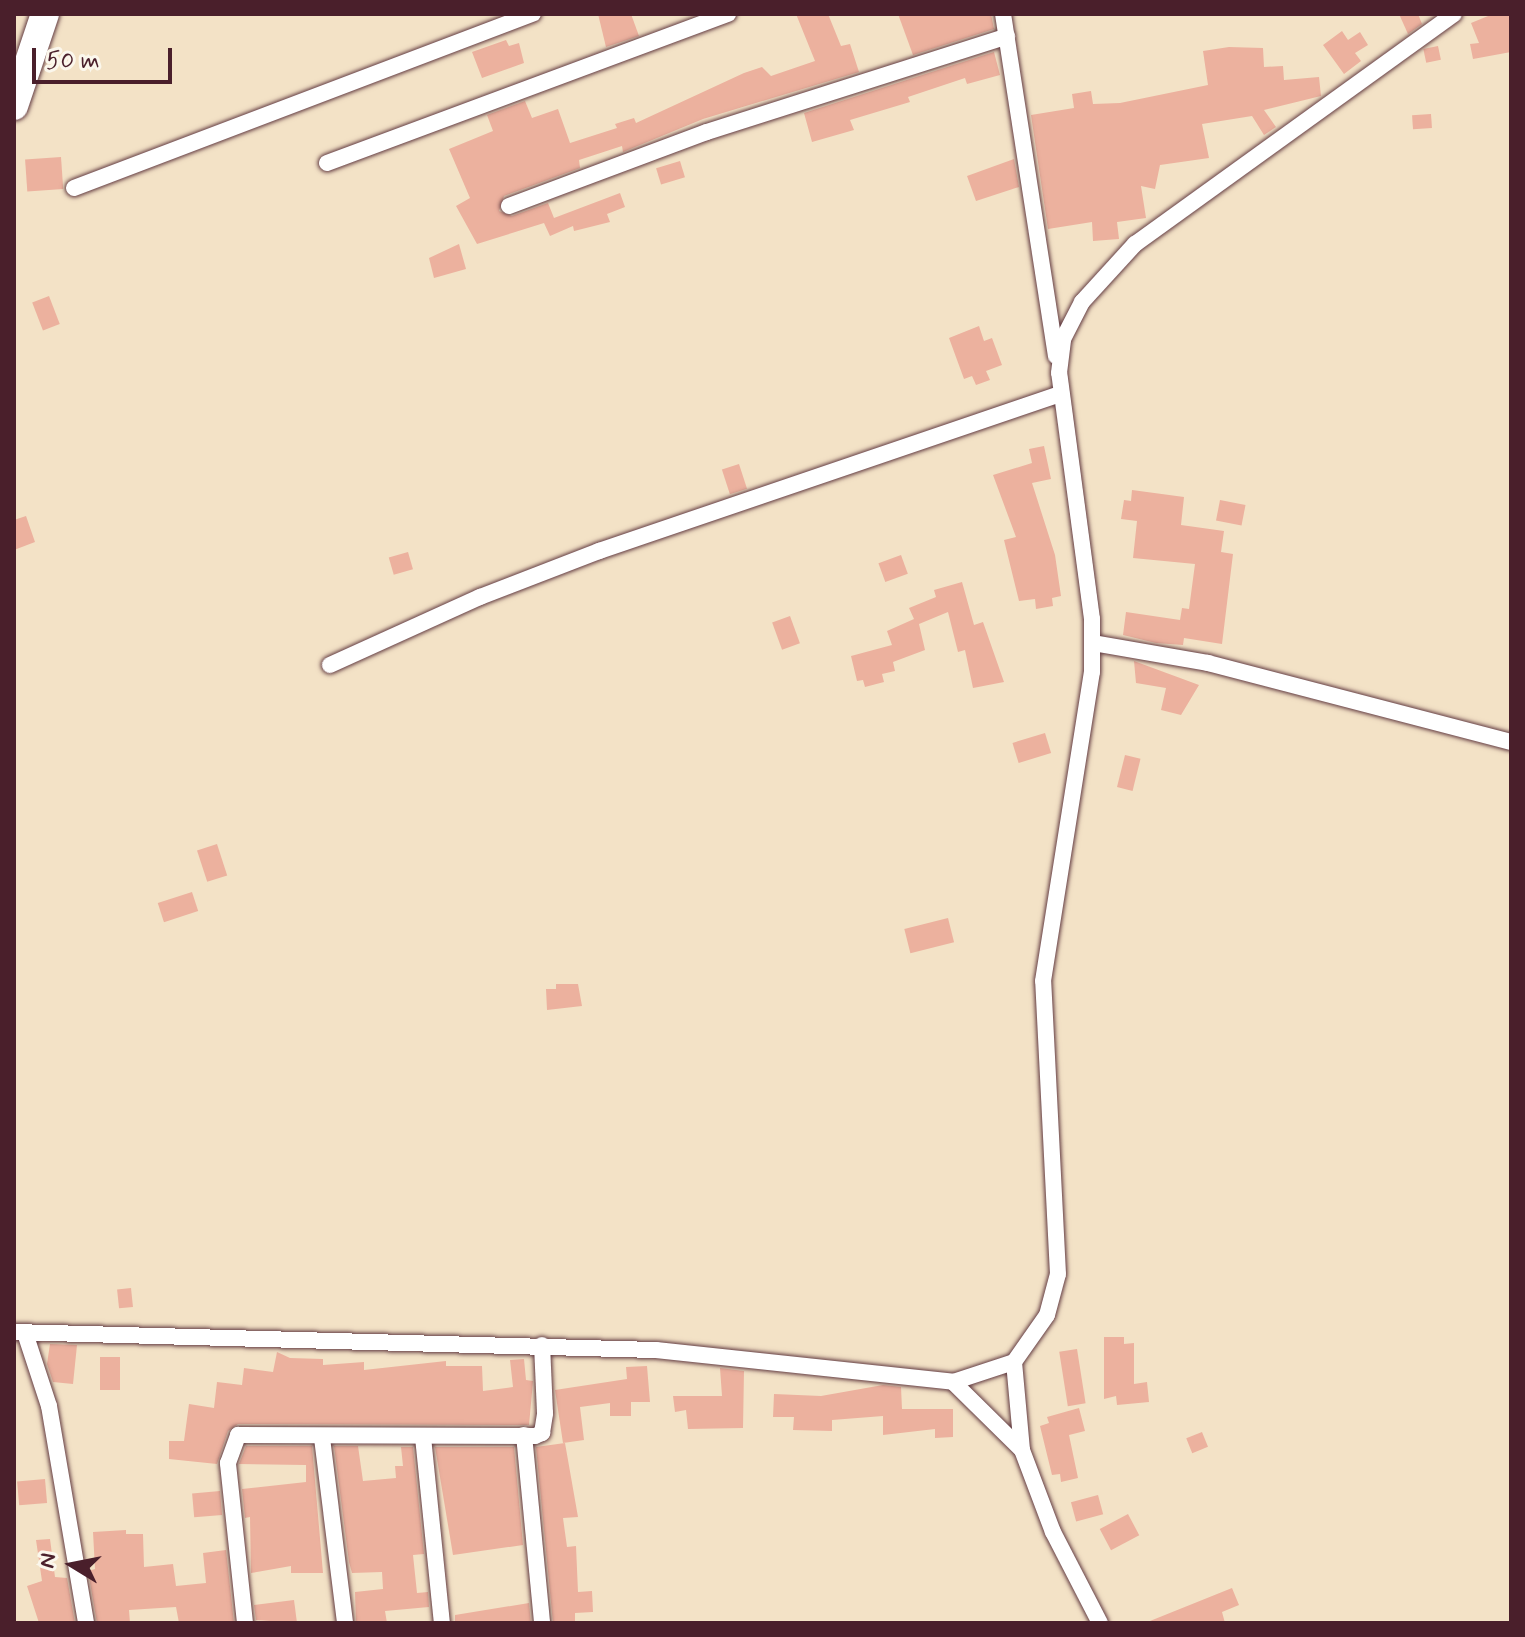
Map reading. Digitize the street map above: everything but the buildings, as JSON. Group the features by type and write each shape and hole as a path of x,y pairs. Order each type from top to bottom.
{"highway":[{"path":"14,106 45,14"}],"street":[{"path":"74,188 533,14"},
{"path":"327,163 728,14"},
{"path":"86,1623 49,1406 20,1332 542,1345 672,1352 953,1382 1014,1362 1047,1315 1058,1274 1043,981 1085,734 1093,643 1059,373 1003,14"},
{"path":"1059,373 1070,323 1103,275 1135,244 1454,14"},
{"path":"509,206 707,132 1007,36"},
{"path":"330,665 480,597 599,551 1061,394"},
{"path":"1093,643 1208,663 1511,742"},
{"path":"245,1623 230,1445 238,1435 322,1438 542,1433 542,1345"},
{"path":"1014,1362 1022,1450 1053,1532 1100,1623"},
{"path":"953,1382 1022,1450"},
{"path":"524,1435 542,1623"},
{"path":"423,1437 442,1623"},
{"path":"322,1438 345,1623"}]}
